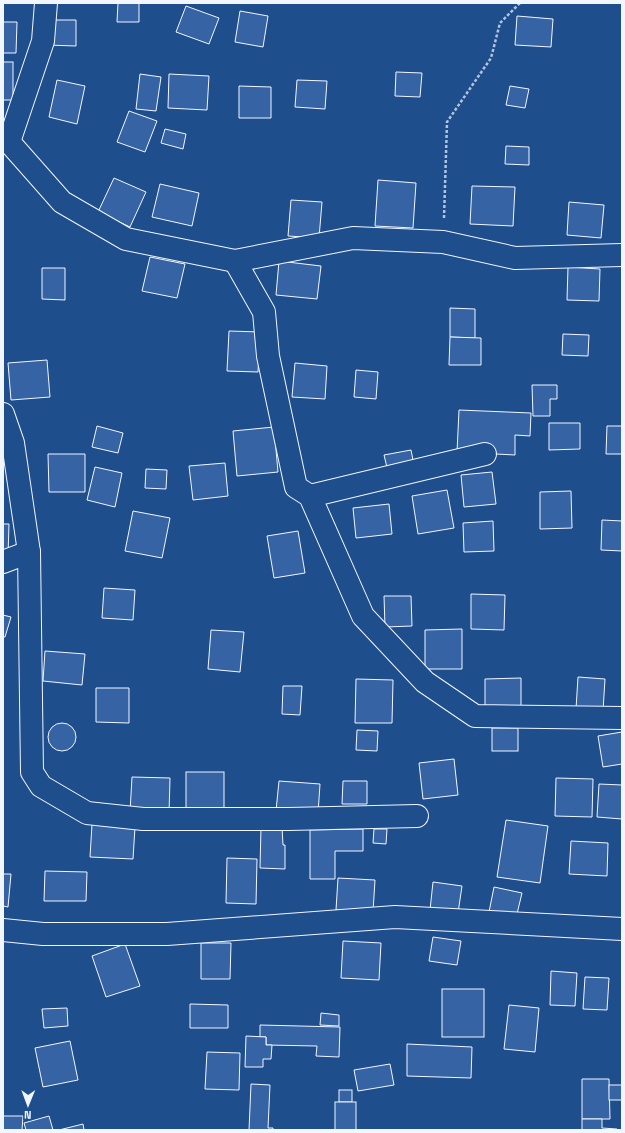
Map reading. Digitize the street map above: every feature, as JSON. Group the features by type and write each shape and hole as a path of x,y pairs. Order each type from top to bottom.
{"street":[{"path":"46,3 43,41 6,142 62,202 126,239 235,261 353,238 443,242 515,258 622,255"},
{"path":"235,261 264,312 268,356 296,487 310,496 363,616 425,682 475,716 622,718"},
{"path":"3,414 13,443 29,552 32,772 41,786 87,813 143,819 289,819 417,816"},
{"path":"310,496 485,454"},
{"path":"3,562 29,552"},
{"path":"3,930 43,934 167,934 395,917 622,929"}],"path":[{"path":"443,242 447,122 491,58 500,23 520,3"}],"building":[{"path":"118,3 139,3 139,22 117,22"},
{"path":"186,6 219,18 209,44 176,32"},
{"path":"240,11 268,16 263,47 235,42"},
{"path":"517,16 553,19 551,47 515,45"},
{"path":"46,20 76,20 76,46 46,45"},
{"path":"3,22 17,22 16,53 3,53"},
{"path":"3,62 13,62 13,100 3,100"},
{"path":"396,72 422,73 420,97 395,96"},
{"path":"140,74 161,77 156,111 136,109"},
{"path":"169,74 209,76 207,110 168,108"},
{"path":"57,80 85,86 77,124 49,117"},
{"path":"297,80 327,81 325,109 295,107"},
{"path":"239,86 271,87 271,118 239,118"},
{"path":"510,86 529,89 525,108 506,105"},
{"path":"129,111 157,121 145,152 117,142"},
{"path":"165,129 186,134 183,149 161,143"},
{"path":"506,146 529,147 529,165 505,164"},
{"path":"114,178 146,192 130,227 98,212"},
{"path":"378,180 416,183 413,228 375,226"},
{"path":"160,184 199,193 192,226 152,217"},
{"path":"472,186 515,187 513,226 470,224"},
{"path":"291,200 322,202 319,238 288,236"},
{"path":"569,202 604,205 601,238 567,235"},
{"path":"150,257 185,264 177,298 142,291"},
{"path":"279,261 321,266 317,299 276,295"},
{"path":"568,267 600,269 599,301 567,300"},
{"path":"42,268 65,268 65,300 42,299"},
{"path":"450,308 475,309 475,338 450,337"},
{"path":"229,331 260,332 258,372 227,371"},
{"path":"563,334 589,335 588,356 562,355"},
{"path":"450,337 481,338 481,365 449,365"},
{"path":"47,360 50,397 11,400 8,363"},
{"path":"295,363 327,366 325,399 292,397"},
{"path":"356,370 378,372 376,399 354,397"},
{"path":"532,385 557,385 557,399 550,399 550,416 533,416"},
{"path":"459,410 531,413 530,436 515,435 515,455 457,452"},
{"path":"549,423 580,423 580,449 549,450"},
{"path":"97,426 123,433 118,453 92,447"},
{"path":"607,426 622,426 622,454 606,454"},
{"path":"274,427 278,472 237,476 233,431"},
{"path":"411,450 415,470 389,476 384,455"},
{"path":"48,454 85,454 85,492 49,492"},
{"path":"225,463 228,496 193,500 189,466"},
{"path":"95,467 122,473 115,507 87,500"},
{"path":"146,469 167,470 166,489 145,488"},
{"path":"492,472 496,504 464,507 461,475"},
{"path":"447,490 454,528 418,534 412,496"},
{"path":"571,491 572,528 540,529 540,492"},
{"path":"389,504 392,534 356,538 353,508"},
{"path":"133,511 170,518 162,558 125,551"},
{"path":"602,520 622,521 622,551 601,550"},
{"path":"493,521 494,551 464,552 463,523"},
{"path":"3,524 9,524 8,556 3,556"},
{"path":"298,531 305,573 274,578 267,536"},
{"path":"104,588 135,590 133,620 102,618"},
{"path":"471,594 505,595 504,630 471,629"},
{"path":"384,596 411,596 412,626 385,627"},
{"path":"3,615 11,617 5,637 3,637"},
{"path":"462,629 462,669 425,669 425,630"},
{"path":"211,630 244,632 240,672 208,669"},
{"path":"45,651 85,654 82,685 43,681"},
{"path":"578,677 605,679 603,711 576,709"},
{"path":"521,678 521,711 485,711 485,679"},
{"path":"356,679 393,680 392,723 355,723"},
{"path":"283,686 302,686 300,715 282,714"},
{"path":"96,688 129,688 129,723 96,722"},
{"path":"62,723 72,727 76,737 72,747 62,751 52,747 48,737 52,727"},
{"path":"492,728 518,728 518,751 492,751"},
{"path":"357,730 378,731 377,751 356,750"},
{"path":"622,732 622,764 603,767 598,736"},
{"path":"454,759 458,795 423,799 419,763"},
{"path":"186,772 224,772 224,809 186,809"},
{"path":"132,777 170,778 169,814 130,812"},
{"path":"556,778 593,779 592,817 555,816"},
{"path":"279,781 320,784 318,814 276,811"},
{"path":"343,781 367,781 367,804 342,804"},
{"path":"599,784 622,785 622,819 597,817"},
{"path":"506,820 548,826 540,883 497,877"},
{"path":"92,824 135,827 133,859 90,857"},
{"path":"261,827 282,827 283,845 285,845 285,869 260,868"},
{"path":"363,829 363,851 335,851 335,879 310,879 310,830"},
{"path":"374,829 387,829 386,844 373,843"},
{"path":"571,841 608,843 607,876 569,874"},
{"path":"227,858 257,859 256,904 226,903"},
{"path":"45,871 87,872 86,901 44,901"},
{"path":"3,874 11,874 8,907 3,906"},
{"path":"338,878 375,880 373,912 336,910"},
{"path":"433,882 462,886 458,913 430,910"},
{"path":"494,887 522,893 516,918 489,912"},
{"path":"433,937 461,941 457,965 429,961"},
{"path":"343,941 381,943 379,980 341,978"},
{"path":"201,943 231,943 230,979 201,979"},
{"path":"125,944 140,986 106,997 92,956"},
{"path":"551,971 577,973 575,1006 550,1005"},
{"path":"585,977 609,978 607,1010 583,1009"},
{"path":"442,989 484,989 484,1037 442,1037"},
{"path":"190,1004 228,1005 228,1028 190,1028"},
{"path":"509,1005 539,1008 535,1052 504,1049"},
{"path":"67,1008 68,1026 44,1028 42,1009"},
{"path":"321,1013 339,1015 339,1026 320,1025"},
{"path":"260,1025 340,1027 339,1057 316,1056 317,1046 266,1045 266,1037 260,1037"},
{"path":"246,1036 266,1037 266,1045 272,1045 271,1059 263,1059 263,1067 245,1067"},
{"path":"70,1041 78,1080 43,1087 35,1048"},
{"path":"407,1044 472,1047 471,1078 407,1076"},
{"path":"207,1052 240,1053 239,1090 205,1089"},
{"path":"390,1064 394,1085 358,1091 354,1070"},
{"path":"582,1079 609,1079 610,1119 582,1119"},
{"path":"251,1084 270,1085 268,1128 273,1128 273,1130 249,1130"},
{"path":"609,1085 622,1085 622,1100 609,1100"},
{"path":"339,1090 352,1090 352,1102 339,1102"},
{"path":"335,1102 356,1102 356,1130 335,1130"},
{"path":"3,1116 23,1116 22,1130 3,1130"},
{"path":"49,1116 53,1130 26,1130 24,1123"},
{"path":"582,1119 602,1119 602,1128 617,1130 582,1130"},
{"path":"83,1124 84,1130 59,1130"}]}
